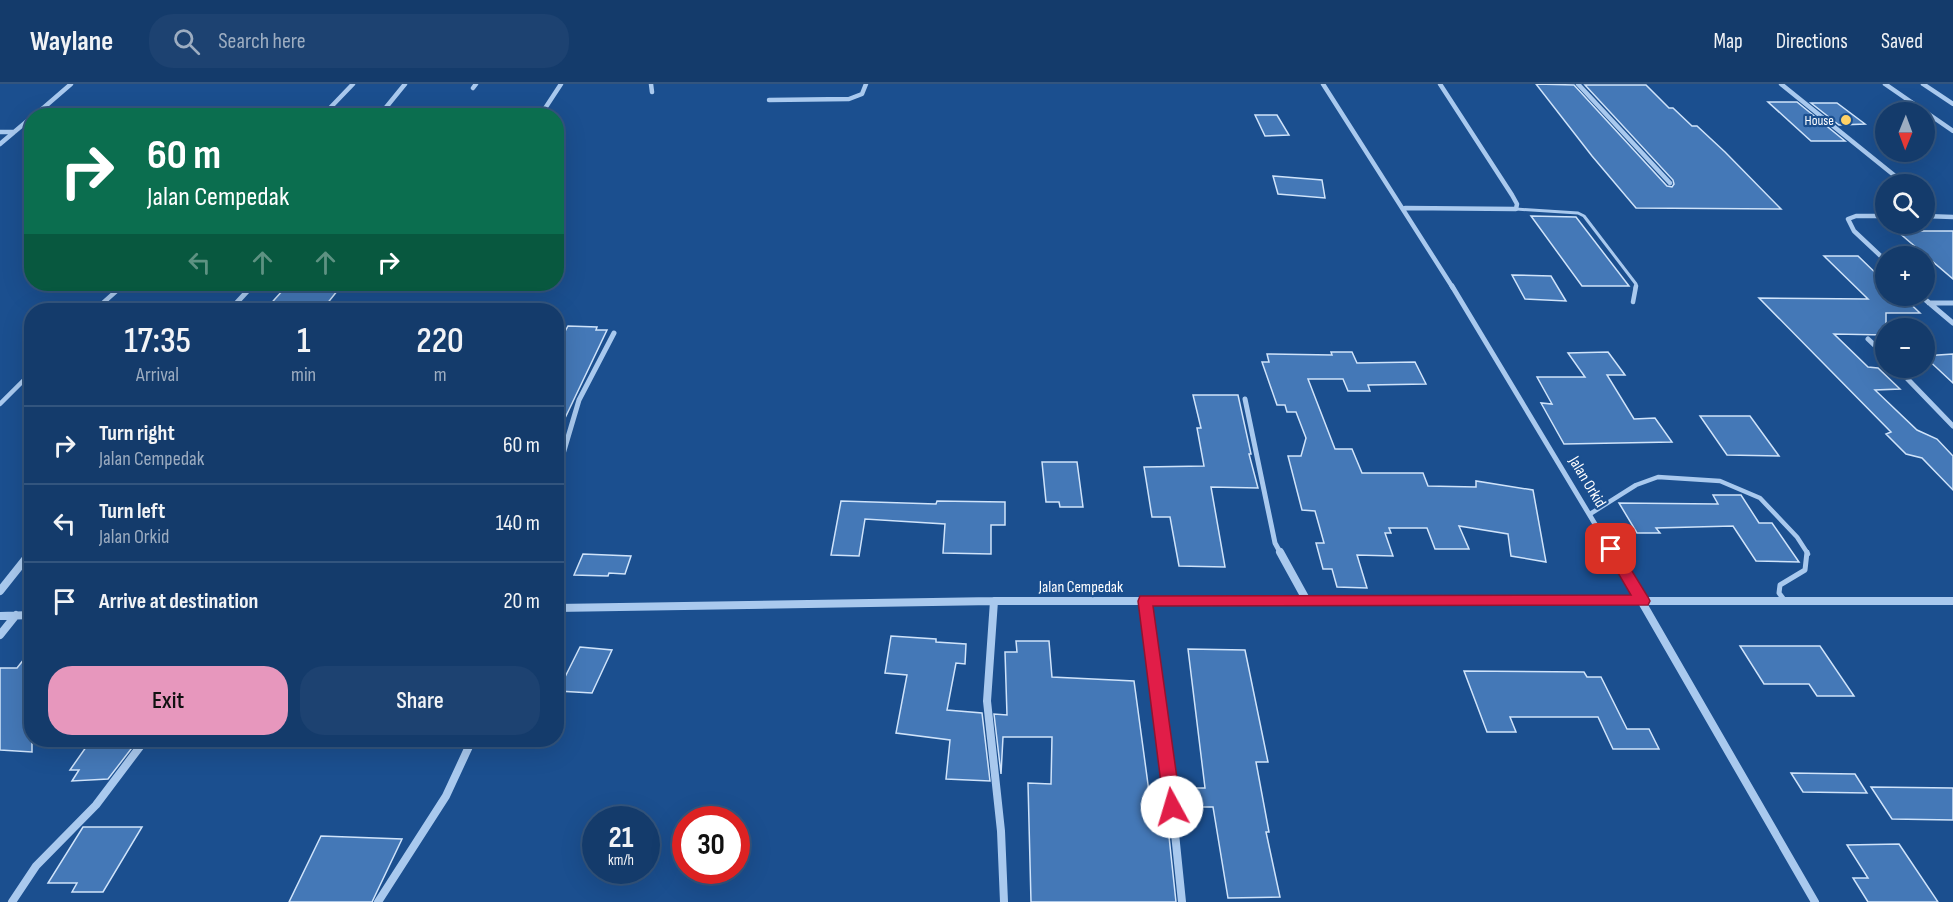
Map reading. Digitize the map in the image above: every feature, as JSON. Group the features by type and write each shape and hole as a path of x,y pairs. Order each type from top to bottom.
{"street":[{"path":"42,108 71,84"},
{"path":"330,108 353,84"},
{"path":"386,108 405,84"},
{"path":"545,108 561,84"},
{"path":"651,84 652,93"},
{"path":"769,100 849,99 862,94 866,84"},
{"name":"Jalan Orkid","path":"1323,84 1404,208 1590,514 1815,902"},
{"path":"1404,208 1516,209 1517,204 1512,195 1440,84"},
{"path":"1578,84 1670,183"},
{"path":"1781,84 1893,174"},
{"path":"1885,84 1953,131"},
{"path":"1923,84 1953,104"},
{"path":"0,144 24,124"},
{"path":"0,132 14,132"},
{"path":"1875,216 1856,216 1848,219 1848,223 1875,250"},
{"path":"1935,216 1953,217"},
{"path":"236,303 248,291"},
{"path":"1935,303 1953,303"},
{"path":"1933,306 1953,323"},
{"path":"564,451 579,400 614,333"},
{"path":"1868,339 1875,346"},
{"path":"1907,378 1953,426"},
{"path":"1245,399 1275,543 1307,601"},
{"path":"0,591 24,561"},
{"path":"994,601 987,700 1001,831 1004,902"},
{"name":"Jalan Cempedak","path":"564,608 994,601 1953,601"},
{"path":"1145,601 1168,765 1182,902"},
{"path":"0,615 24,615"},
{"path":"0,635 16,615"},
{"path":"12,902 47,853 89,812 123,772 140,747"},
{"path":"378,902 446,796 469,747"}],"lane":[{"path":"1516,209 1578,213 1584,216 1636,284 1633,302"},
{"path":"103,303 116,291"},
{"path":"0,404 24,380"},
{"path":"1590,514 1636,485 1658,477 1720,482 1760,498 1797,537 1808,554 1805,570 1780,585 1779,593 1785,602"}],"building":[{"path":"1536,84 1574,85 1667,186 1672,187 1673,180 1585,85 1646,85 1669,108 1673,108 1692,126 1697,126 1781,209 1636,208"},
{"path":"1768,102 1797,102 1845,141 1811,141"},
{"name":"House","path":"1811,103 1837,103 1865,124 1839,125"},
{"path":"1255,115 1277,115 1289,135 1265,136"},
{"path":"1273,176 1322,180 1325,198 1278,194"},
{"path":"1531,216 1576,217 1629,286 1582,286"},
{"path":"1935,231 1953,231 1953,279 1935,264 1935,246 1914,246 1900,234 1935,234"},
{"path":"1824,256 1858,256 1875,272 1875,306 1913,306 1920,313 1886,313 1886,318 1875,318 1875,335 1834,334 1868,367 1875,368 1875,378 1888,378 1900,389 1875,390 1917,430 1937,439 1953,456 1953,490 1922,458 1906,454 1886,434 1891,432 1759,298 1868,299"},
{"path":"1512,275 1551,276 1566,301 1525,299"},
{"path":"282,291 337,291 328,303 271,303"},
{"path":"568,326 597,327 596,330 607,330 564,420 564,333"},
{"path":"1331,352 1352,352 1357,363 1415,362 1426,384 1368,385 1370,391 1348,391 1343,379 1308,379 1335,449 1352,449 1362,473 1423,473 1428,486 1476,487 1476,481 1533,490 1546,562 1511,556 1508,534 1459,526 1469,549 1435,549 1427,528 1389,528 1391,533 1385,533 1393,556 1357,555 1367,588 1337,587 1332,569 1323,569 1316,543 1324,543 1315,511 1302,510 1288,456 1301,456 1306,438 1296,412 1287,412 1285,405 1277,405 1262,362 1269,362 1267,354 1332,355"},
{"path":"1608,352 1625,375 1607,375 1634,419 1655,418 1672,442 1564,444 1541,403 1552,404 1537,377 1585,377 1568,353"},
{"path":"1953,354 1953,383 1935,366 1935,355"},
{"path":"1193,395 1238,395 1258,488 1211,487 1225,567 1179,566 1170,517 1152,517 1144,467 1204,466 1197,428 1201,428"},
{"path":"1700,416 1750,416 1779,456 1727,455"},
{"path":"1042,462 1077,462 1083,507 1060,507 1059,502 1046,502"},
{"path":"1713,495 1741,495 1759,523 1772,523 1799,562 1756,561 1733,526 1656,528 1660,533 1637,533 1619,503 1718,504"},
{"path":"841,501 936,504 937,501 1005,502 1005,525 991,525 991,554 943,553 945,524 865,519 859,556 831,555"},
{"path":"583,554 631,556 625,574 574,575"},
{"path":"891,636 966,644 965,664 956,663 947,710 982,713 990,781 946,779 950,740 896,733 907,675 885,673"},
{"path":"1016,641 1049,641 1052,677 1134,681 1150,799 1165,799 1176,902 1031,902 1028,783 1051,784 1052,737 1003,737 1001,774 994,714 1007,715 1005,652 1017,652"},
{"path":"1740,646 1820,646 1854,696 1817,696 1809,684 1764,684"},
{"path":"580,647 612,650 592,693 564,691 564,679"},
{"path":"1188,649 1245,650 1268,762 1256,762 1269,832 1266,832 1280,897 1228,898 1213,807 1196,807 1194,788 1205,788"},
{"path":"24,659 24,747 32,747 32,752 0,750 0,668 17,668"},
{"path":"1464,671 1584,672 1587,677 1601,677 1627,729 1649,729 1659,749 1613,749 1598,717 1510,717 1516,732 1487,732"},
{"path":"86,747 133,747 108,779 72,781 79,770 70,770"},
{"path":"1791,773 1855,774 1867,793 1803,792"},
{"path":"1871,787 1953,788 1953,820 1892,819"},
{"path":"83,827 142,827 103,892 72,892 77,883 48,883"},
{"path":"321,836 402,839 372,902 289,902"},
{"path":"1899,844 1938,902 1868,902 1853,878 1868,878 1847,845"}],"place":[{"name":"House","path":"1846,120"}],"route":[{"path":"1172,807 1145,601 1642,601 1611,549"}]}
